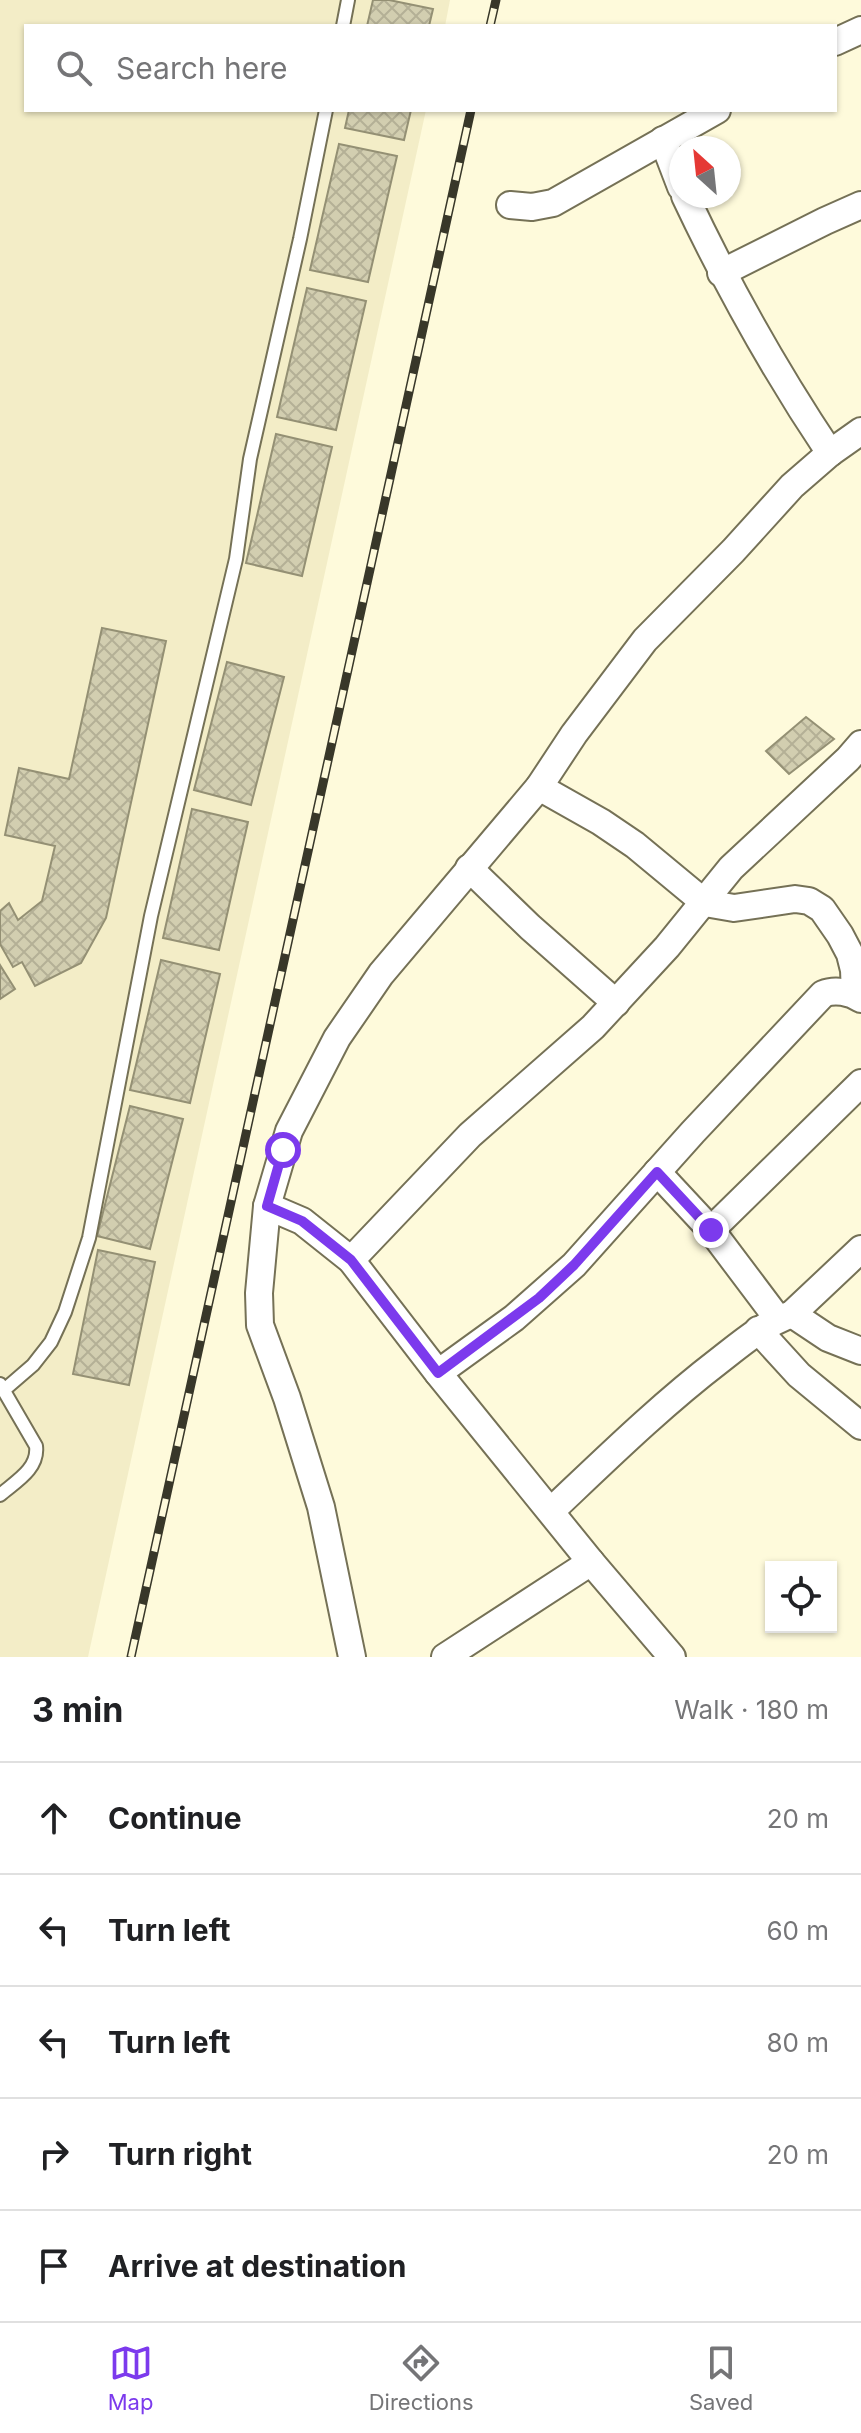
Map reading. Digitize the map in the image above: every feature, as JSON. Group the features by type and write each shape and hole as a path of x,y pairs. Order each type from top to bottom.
{"street":[{"path":"837,41 861,30"},
{"path":"510,205 532,207 553,203 713,112"},
{"path":"663,140 669,156"},
{"path":"721,273 861,205"},
{"path":"691,208 721,273 790,392 830,453"},
{"path":"352,1657 321,1507 260,1325 259,1293 267,1206 289,1131 337,1038 381,974 539,787 574,734 650,634 733,551 792,486 830,453 860,433"},
{"path":"351,1260 470,1135 593,1027 705,903 731,868 861,744"},
{"path":"438,1373 539,1298 574,1265 823,994 831,991 858,997 850,954 822,909 809,901 795,899 734,908 705,903 612,830 539,787"},
{"path":"469,868 616,1003"},
{"path":"711,1230 861,1083"},
{"path":"657,1172 711,1230 776,1321 799,1375 861,1426"},
{"path":"267,1206 302,1221 351,1260 438,1373 672,1657"},
{"path":"551,1511 688,1384 776,1321 861,1249"},
{"path":"776,1321 861,1351"},
{"path":"445,1657 591,1562"}],"lane":[{"path":"343,24 348,0"},
{"path":"0,1495 30,1469 37,1454 36,1446 2,1387 33,1365 51,1342 65,1312 89,1238 151,916 236,559 250,459 326,112"}],"shaded area":[{"path":"0,0 450,0 445,24 24,24 24,112 426,112 88,1657 0,1657"}],"building":[{"path":"373,0 433,9 429,24 367,24"},
{"path":"349,112 411,112 404,140 345,128"},
{"path":"339,144 397,156 368,282 310,270"},
{"path":"307,288 366,301 336,430 277,417"},
{"path":"276,434 332,447 302,576 246,563"},
{"path":"102,628 166,641 106,918 81,963 35,986 22,962 13,967 0,944 0,911 9,903 18,920 42,901 55,846 5,835 19,768 69,779"},
{"path":"227,662 284,677 251,805 194,790"},
{"path":"806,717 834,739 789,774 766,751"},
{"path":"192,809 248,822 219,950 163,938"},
{"path":"161,960 220,974 190,1103 130,1090"},
{"path":"0,965 15,989 0,999"},
{"path":"130,1106 183,1119 150,1249 97,1236"},
{"path":"98,1250 155,1262 129,1385 73,1374"}],"railway":[{"path":"490,24 496,0"},
{"path":"131,1657 471,112"}],"route":[{"path":"283,1150 267,1206 302,1221 351,1260 438,1373 539,1298 574,1265 657,1172 711,1230"}]}
